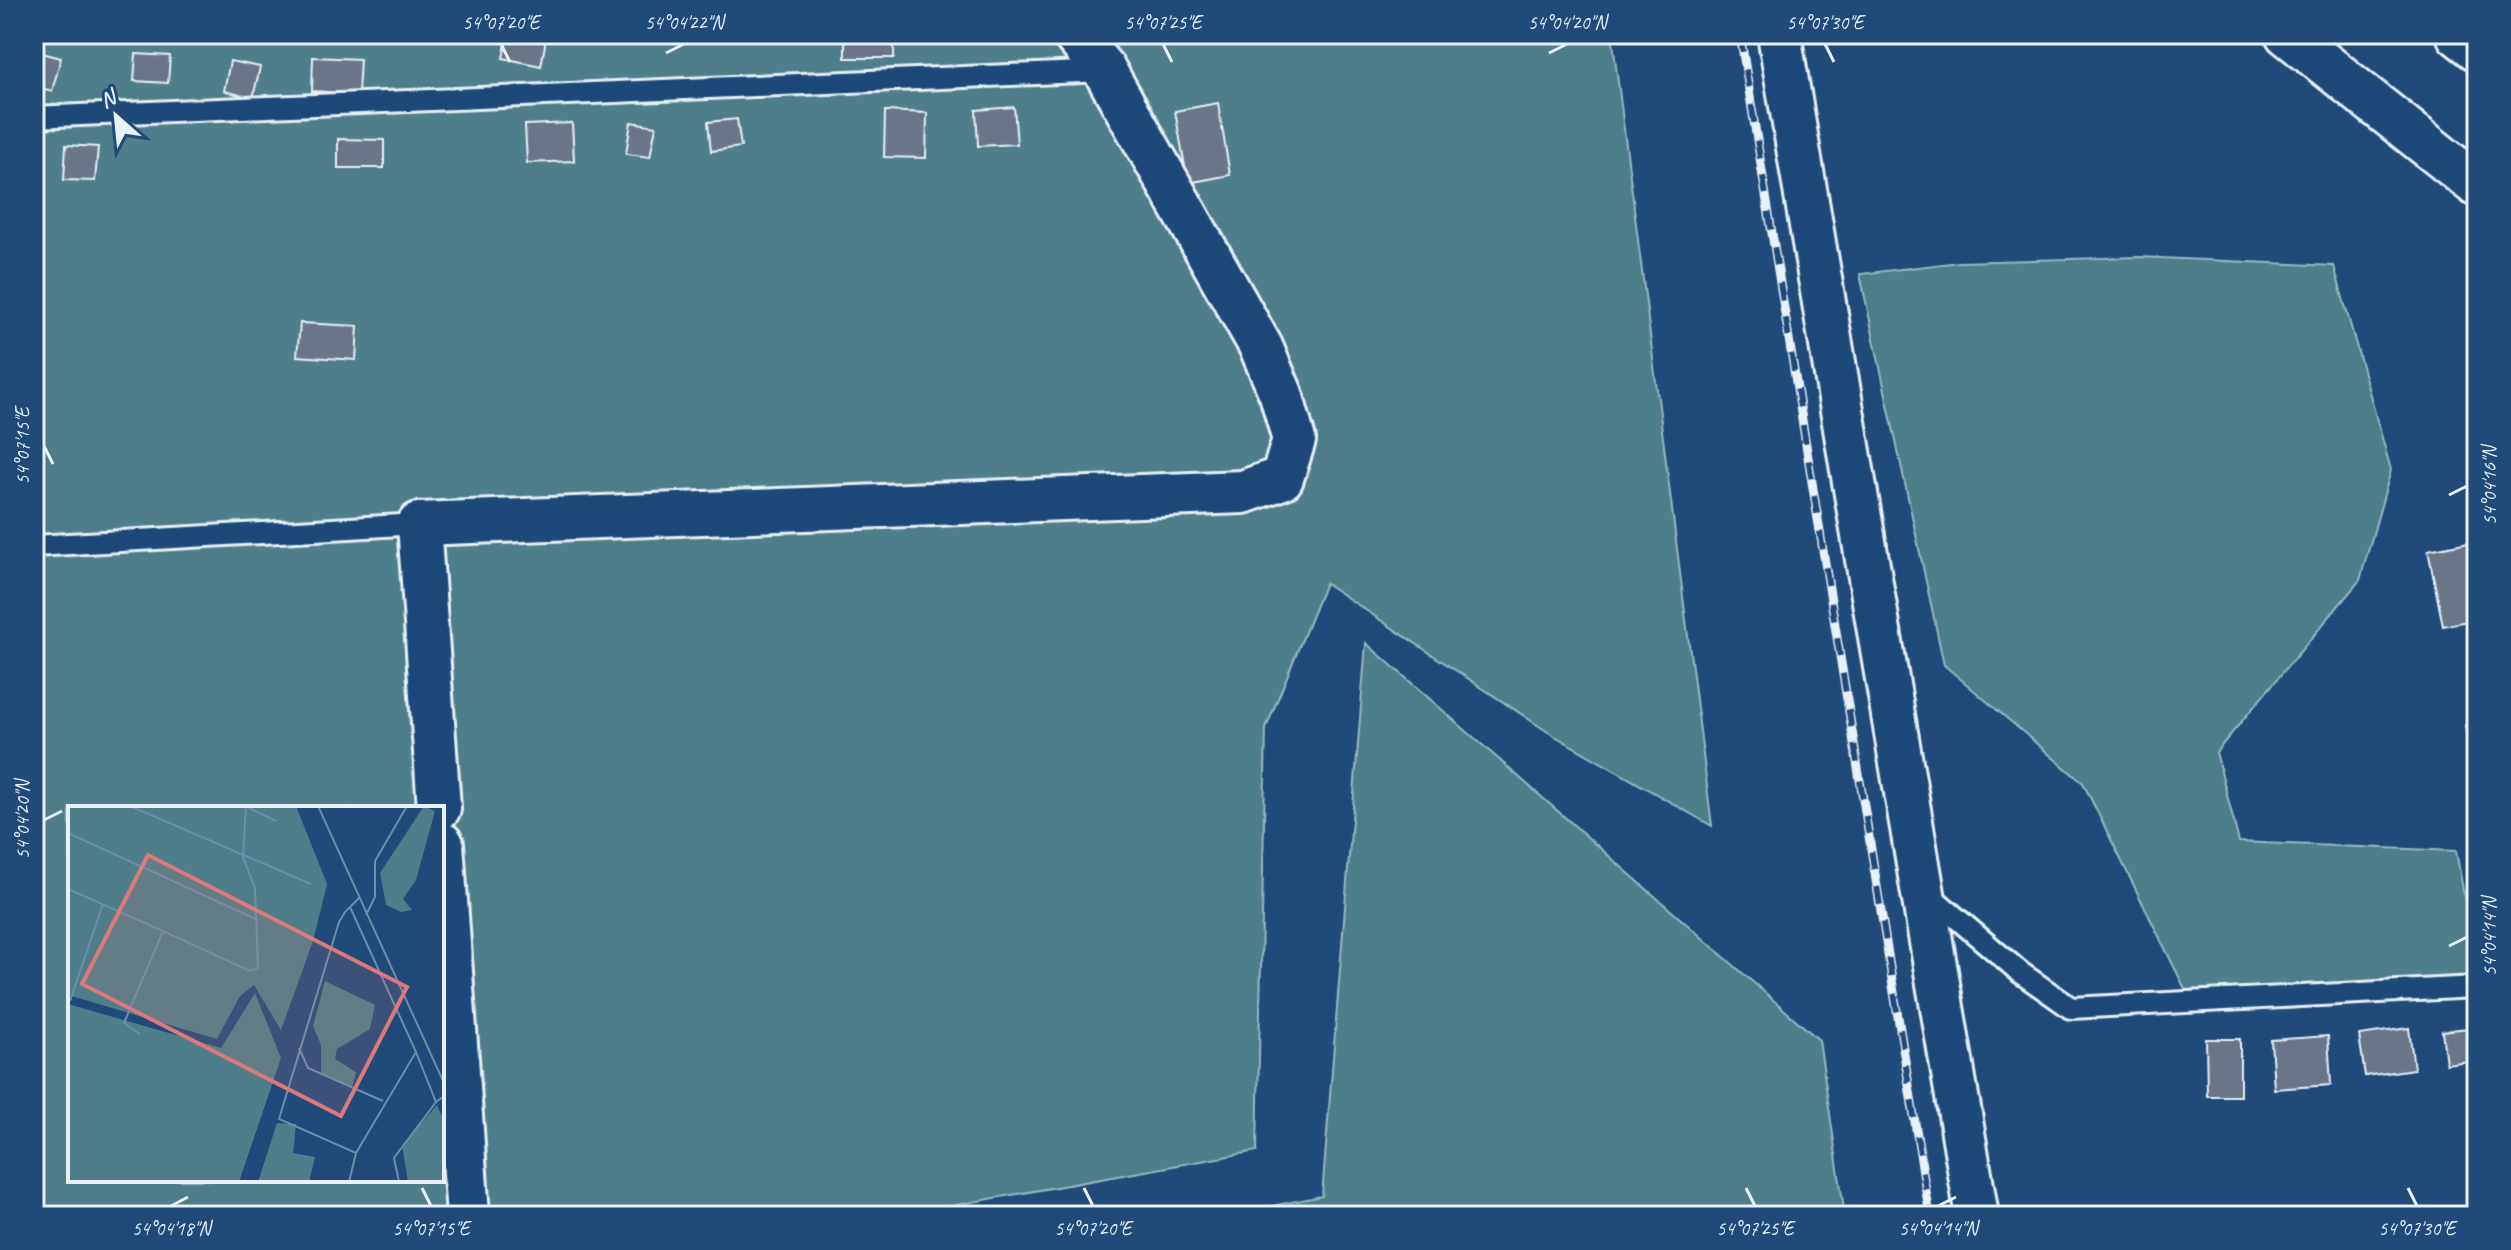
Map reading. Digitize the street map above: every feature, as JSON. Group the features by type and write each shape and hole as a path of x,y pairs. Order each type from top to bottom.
{"main road":[{"path":"2459,34 2477,48"}],"street":[{"path":"439,806 419,524 1243,492 1282,478 1294,440 1281,394 1261,347 1105,71 1074,34"},
{"path":"1779,34 1977,1216"},
{"path":"2287,34 2477,185"},
{"path":"444,873 468,1216"}],"lane":[{"path":"34,117 1105,71"},
{"path":"34,546 419,524"},
{"path":"1922,889 2021,973 2071,1008 2477,987"}],"green space":[{"path":"34,34 1612,34 1712,826 1548,732 1325,583 1266,728 1257,1151 895,1216 34,1216"},
{"path":"2139,257 2334,266 2391,470 2360,580 2216,752 2239,842 2456,851 2477,966 2477,994 2285,1009 2193,1005 2083,783 1944,665 1860,274 1959,262"},
{"path":"1366,643 1819,1040 1845,1216 1221,1216 1322,1196"}],"building":[{"path":"508,34 547,34 541,66 503,58"},
{"path":"845,34 894,34 894,58 845,58"},
{"path":"42,53 61,58 52,91 34,86"},
{"path":"136,54 170,56 168,83 134,81"},
{"path":"313,57 360,59 358,94 312,91"},
{"path":"230,61 260,67 253,98 224,91"},
{"path":"1218,103 1230,175 1188,183 1175,111"},
{"path":"1014,107 1017,144 978,146 976,110"},
{"path":"885,111 927,113 926,158 884,157"},
{"path":"737,119 741,147 711,151 708,122"},
{"path":"631,122 656,126 650,157 626,154"},
{"path":"572,123 574,161 527,163 525,125"},
{"path":"338,139 384,140 384,168 338,168"},
{"path":"66,145 98,147 95,181 64,180"},
{"path":"300,323 358,326 356,360 297,356"},
{"path":"2474,541 2477,619 2443,626 2428,550"},
{"path":"2477,723 2477,757 2470,758 2465,725"},
{"path":"2477,1027 2477,1060 2446,1064 2442,1031"},
{"path":"2409,1028 2414,1069 2365,1076 2359,1035"},
{"path":"2328,1036 2331,1085 2274,1089 2271,1040"},
{"path":"2206,1039 2240,1039 2240,1096 2207,1096"}],"railway":[{"path":"1740,34 1930,1216"}]}
